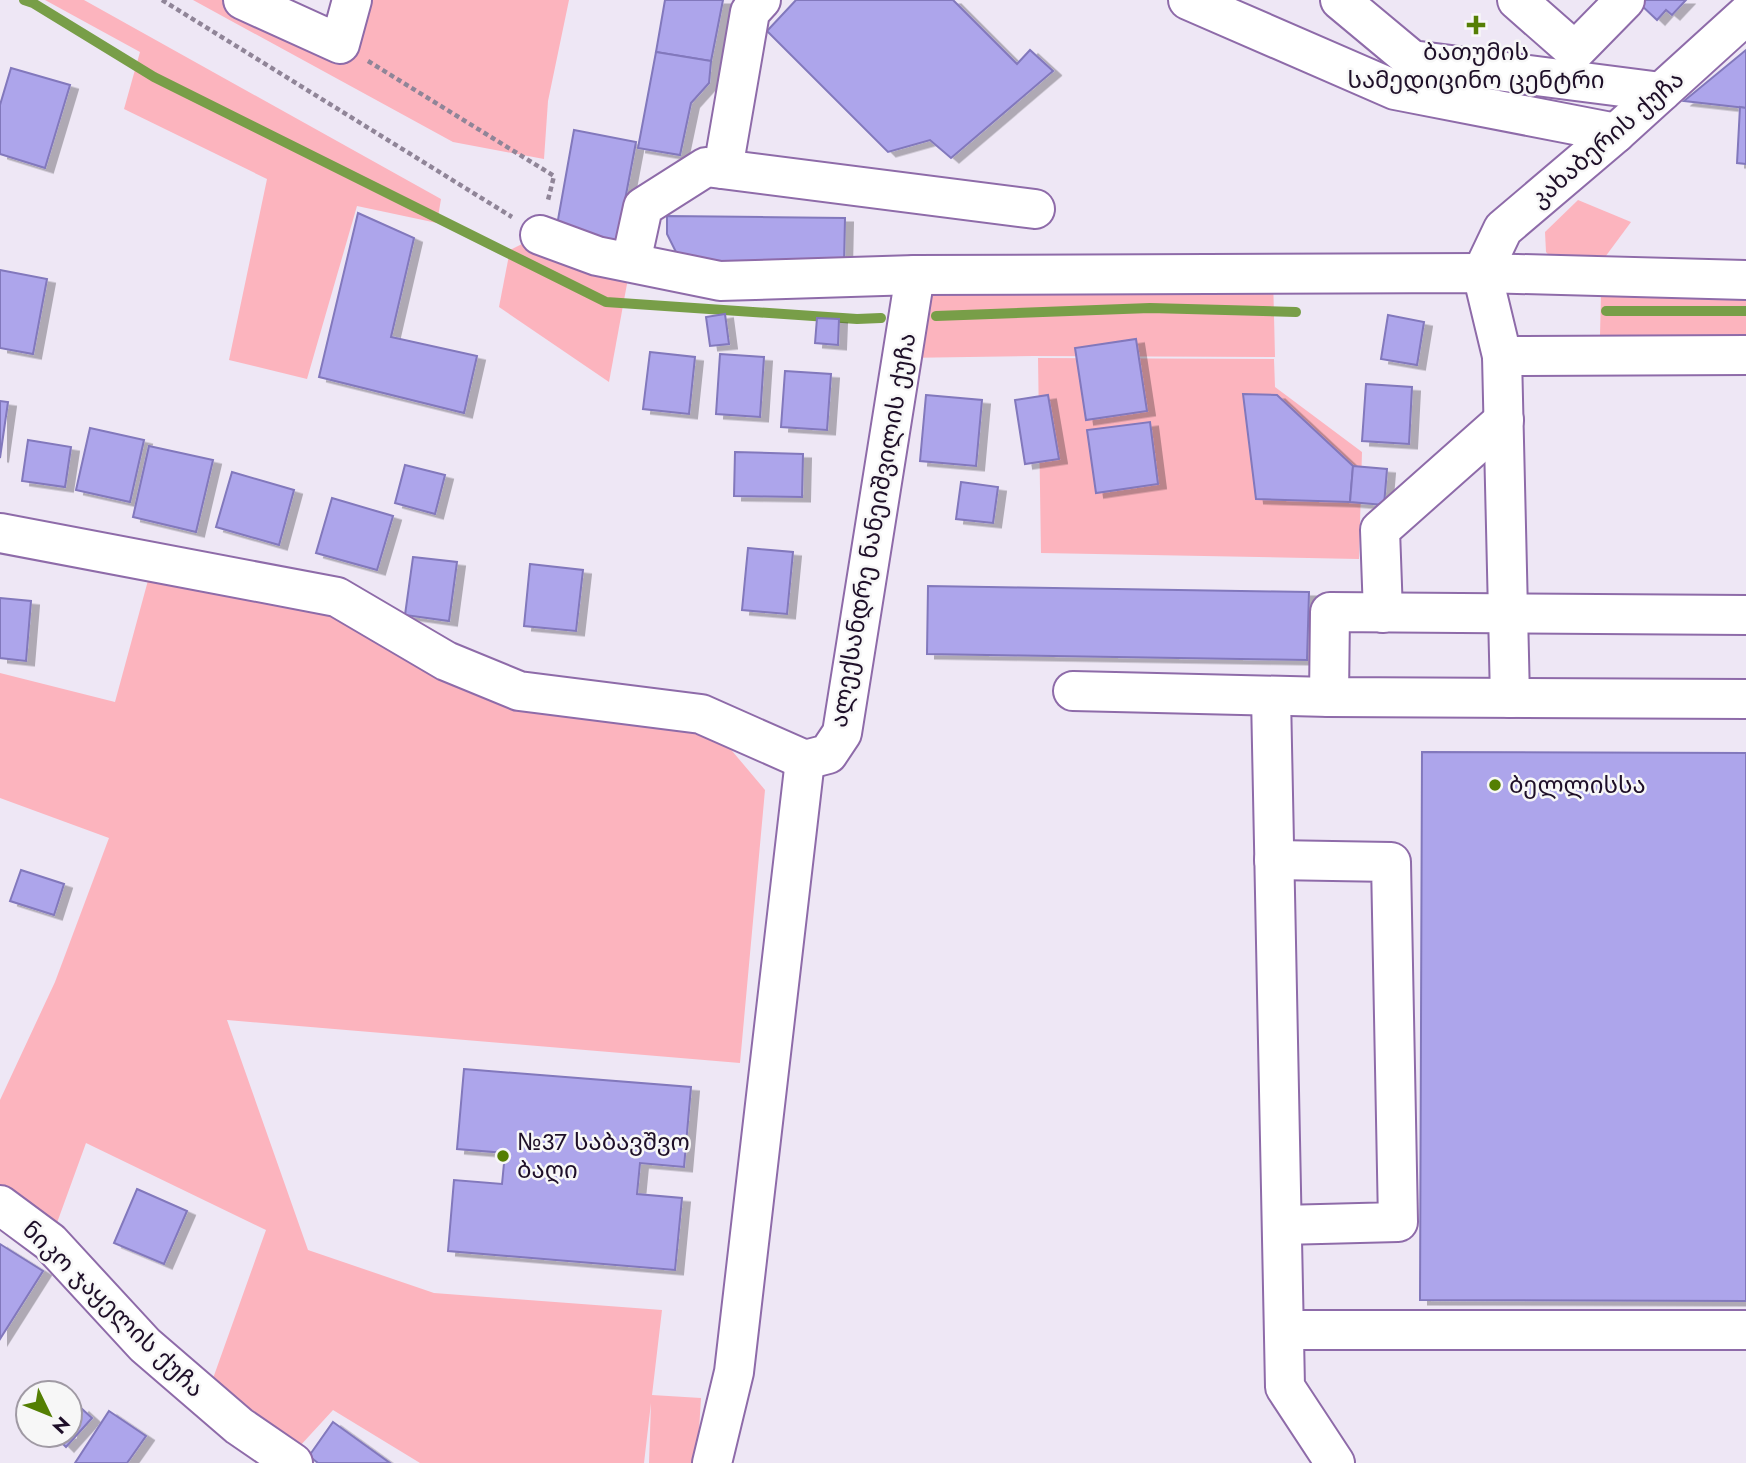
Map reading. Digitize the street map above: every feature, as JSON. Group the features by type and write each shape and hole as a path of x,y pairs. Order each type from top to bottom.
{"street":[{"path":"243,0 340,44 352,0"},
{"path":"723,169 750,12 761,0"},
{"path":"1188,0 1395,90 1616,133"},
{"path":"1340,0 1412,60 1661,92"},
{"path":"1517,0 1575,51 1625,0"},
{"name":"კახაბერის ქუჩა","path":"1482,273 1503,229 1616,133 1746,15"},
{"path":"631,262 643,207 706,167 1035,209"},
{"path":"540,234 597,256 720,281 915,275 1482,273 1746,280"},
{"path":"1482,273 1503,356 1510,698"},
{"name":"ალექსანდრე ნანეიშვილის ქუჩა","path":"805,760 828,754 842,733 915,275"},
{"path":"1503,356 1746,355"},
{"path":"1383,613 1380,530 1504,420"},
{"path":"0,533 337,597 446,661 519,691 701,714 805,760 734,1372 712,1463"},
{"path":"1329,697 1330,612 1746,615"},
{"path":"1073,691 1329,697 1746,699"},
{"path":"1270,696 1285,1387 1335,1463"},
{"path":"1274,860 1391,862 1398,1222 1282,1225"},
{"name":"ნიკო ჯაყელის ქუჩა","path":"0,1205 50,1242 145,1345 239,1426 293,1463"},
{"path":"1284,1330 1746,1330"}],"path":[{"path":"162,0 540,234 554,176 340,44"}],"shaded area":[{"path":"45,0 84,0 441,199 437,223 357,206 307,379 229,360 267,179 124,109 140,52"},
{"path":"193,0 243,0 339,43 352,0 569,0 548,101 544,159 453,142"},
{"path":"1578,200 1631,222 1594,272 1557,264 1546,252 1545,232"},
{"path":"540,235 631,262 609,382 499,307 510,250"},
{"path":"915,275 1273,275 1275,357 902,358"},
{"path":"1601,295 1746,295 1746,335 1600,335"},
{"path":"1038,358 1274,359 1275,387 1362,452 1359,559 1041,553"},
{"path":"153,562 337,597 446,661 701,714 765,790 740,1063 227,1020 308,1250 434,1293 662,1310 652,1395 701,1398 697,1463 649,1463 651,1403 644,1463 420,1463 333,1410 288,1459 206,1398 266,1230 86,1143 50,1242 0,1205 0,1100 55,982 109,838 0,798 0,673 115,702"}],"building":[{"path":"665,0 723,0 711,61 656,52"},
{"path":"796,0 953,0 1017,64 1030,50 1053,71 951,158 930,140 888,152 767,31"},
{"path":"1645,0 1686,0 1672,15 1666,10 1657,20 1641,5"},
{"path":"1746,50 1746,108 1684,101"},
{"path":"656,52 711,61 709,83 691,103 680,155 638,148"},
{"path":"11,68 70,85 45,168 0,154 0,105"},
{"path":"1740,107 1746,108 1746,164 1737,163"},
{"path":"574,130 636,142 617,242 556,231"},
{"path":"358,213 414,238 391,337 477,356 464,413 319,377"},
{"path":"667,216 845,218 844,264 680,260 667,234"},
{"path":"0,270 47,279 33,354 0,348"},
{"path":"725,314 729,344 710,346 706,317"},
{"path":"1388,315 1424,322 1417,365 1381,359"},
{"path":"817,318 839,319 838,345 815,343"},
{"path":"1136,339 1147,411 1086,420 1075,348"},
{"path":"650,352 695,357 689,414 643,409"},
{"path":"720,354 764,357 760,417 716,414"},
{"path":"785,371 831,374 827,430 781,427"},
{"path":"1366,384 1412,387 1409,444 1362,441"},
{"path":"1243,394 1277,395 1353,466 1350,502 1256,499"},
{"path":"926,395 982,400 976,466 920,461"},
{"path":"1048,395 1059,459 1025,464 1015,400"},
{"path":"0,401 8,402 0,458"},
{"path":"1150,422 1158,484 1096,493 1087,430"},
{"path":"90,428 144,440 130,502 76,490"},
{"path":"28,440 71,447 65,487 22,481"},
{"path":"149,446 213,460 196,532 133,517"},
{"path":"735,452 803,454 802,497 734,496"},
{"path":"405,465 445,475 435,514 395,503"},
{"path":"1353,466 1387,469 1384,505 1350,502"},
{"path":"232,472 294,490 279,545 216,527"},
{"path":"961,482 998,487 993,523 956,519"},
{"path":"332,498 393,516 377,570 316,553"},
{"path":"748,548 793,552 787,614 742,610"},
{"path":"413,557 457,562 449,621 405,615"},
{"path":"530,564 583,570 576,631 524,626"},
{"path":"928,586 1309,592 1307,660 927,654"},
{"path":"0,598 31,601 26,661 0,658"},
{"path":"1422,752 1746,753 1746,1301 1420,1300"},
{"path":"21,870 64,884 54,915 10,901"},
{"path":"464,1069 691,1087 684,1167 640,1163 637,1194 682,1198 675,1270 448,1251 454,1180 502,1184 505,1153 457,1149"},
{"path":"137,1189 187,1211 164,1264 114,1243"},
{"path":"0,1244 43,1271 0,1339"},
{"path":"84,1411 92,1418 84,1427"},
{"path":"109,1411 146,1436 127,1463 75,1463"},
{"path":"333,1422 390,1463 318,1463 309,1456"}],"waterway":[{"path":"24,0 154,77 606,302 857,319 881,318"},
{"path":"936,316 1150,308 1296,312"},
{"path":"1606,311 1746,311"}],"place":[{"name":"ბათუმის სამედიცინო ცენტრი","path":"1476,25"},
{"name":"ბელლისსა","path":"1495,785"},
{"name":"№37 საბავშვო ბაღი","path":"503,1156"}]}
